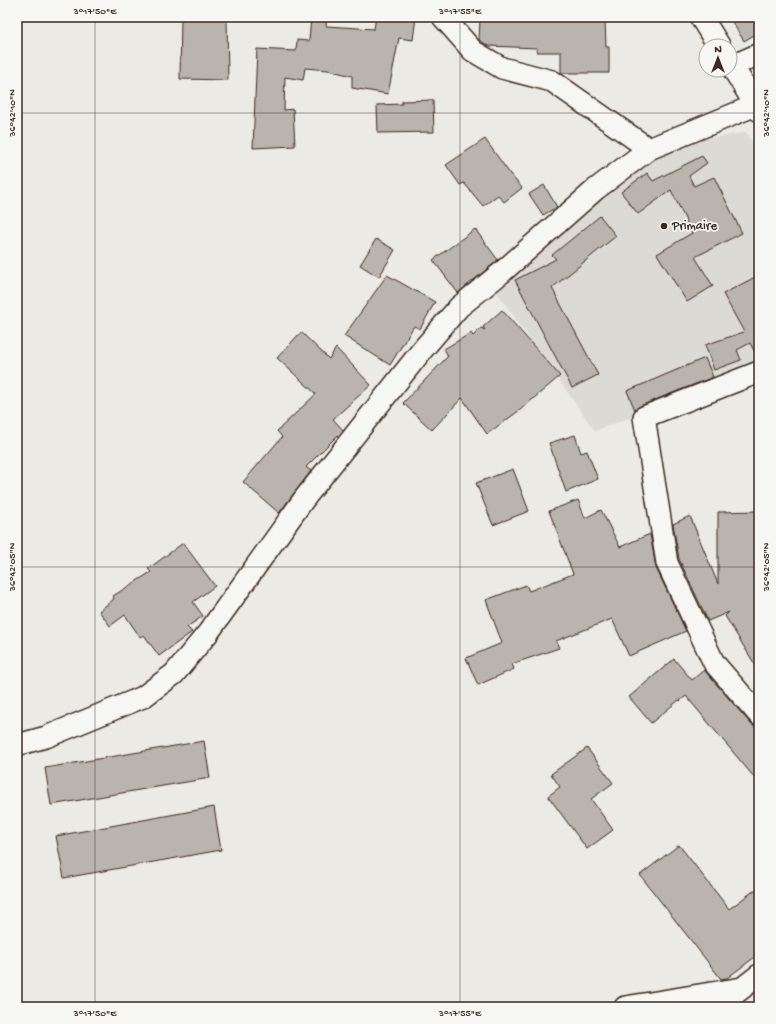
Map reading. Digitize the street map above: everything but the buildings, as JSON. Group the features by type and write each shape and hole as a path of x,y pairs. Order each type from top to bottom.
{"main road":[{"path":"701,17 714,38"},
{"path":"738,75 758,107"}],"street":[{"path":"443,17 473,51 502,68 552,81 649,149"},
{"path":"738,62 759,54"},
{"path":"17,744 46,738 143,697 174,674 208,633 304,499 423,349 459,307 501,273 596,189 649,149 758,107"},
{"path":"759,372 644,417 667,563 714,663 759,715"},
{"path":"718,1007 759,975"},
{"path":"625,1007 742,988"}],"shaded area":[{"name":"Primaire","path":"746,132 759,154 759,368 595,431 496,291 649,149"}],"place":[{"name":"Primaire","path":"664,226"}]}
